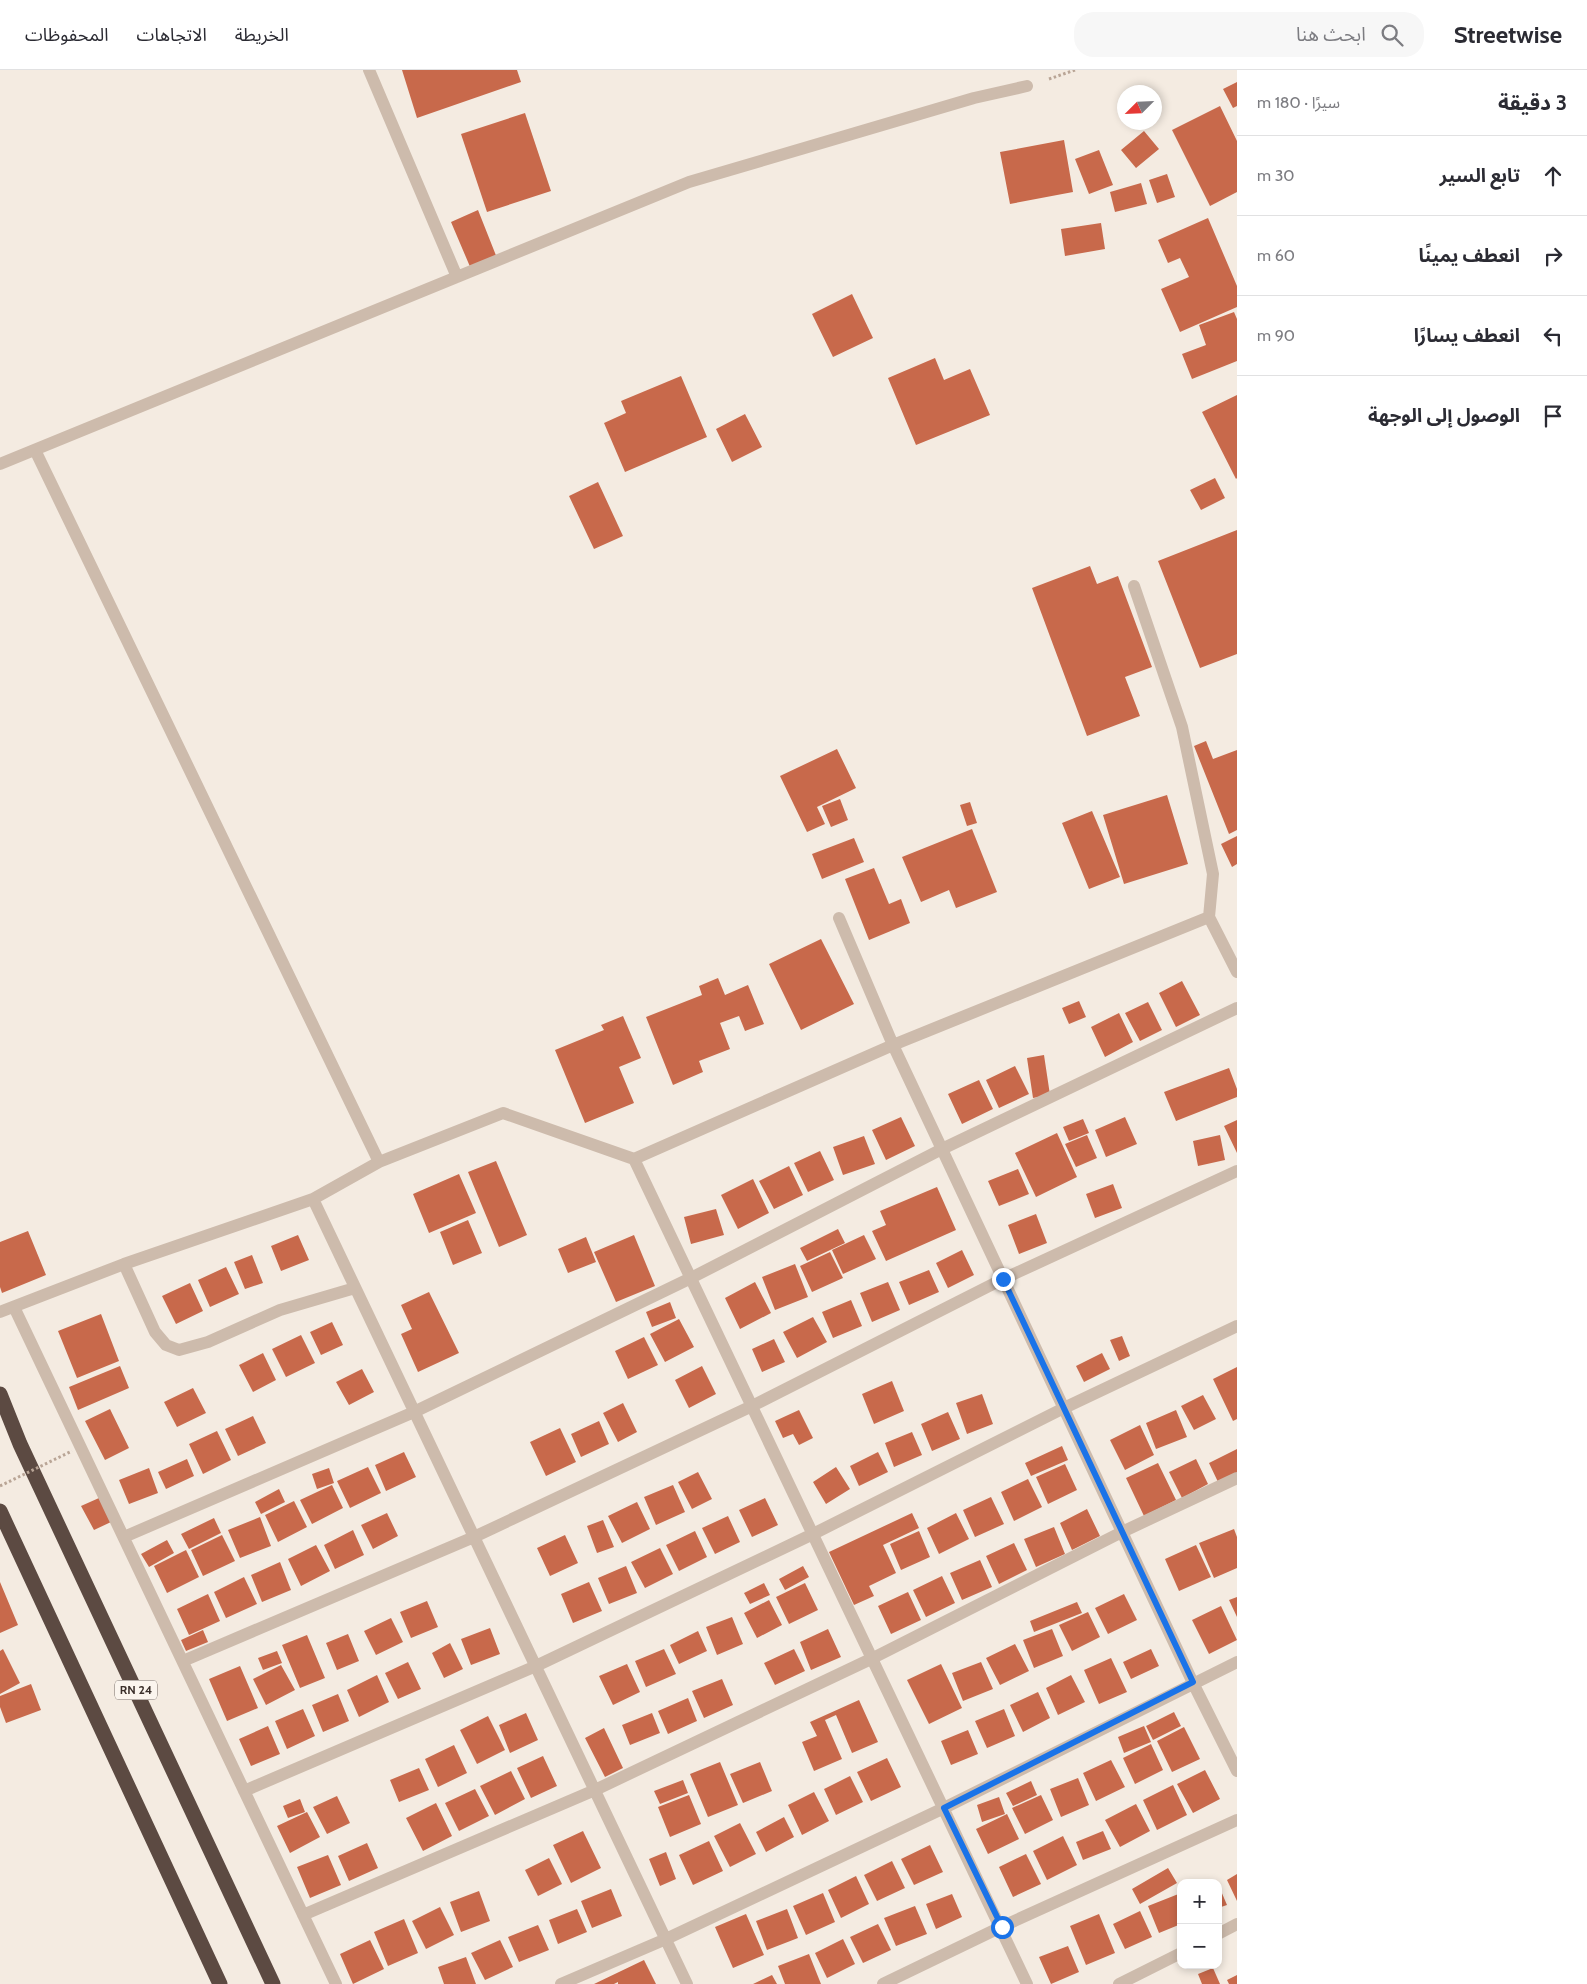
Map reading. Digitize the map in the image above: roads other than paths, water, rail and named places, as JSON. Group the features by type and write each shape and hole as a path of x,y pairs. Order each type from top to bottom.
{"highway":[{"name":"RN 24","path":"0,1394 20,1444 274,1984"},
{"path":"0,1511 220,1984"}],"street":[{"path":"370,70 457,277"},
{"path":"0,464 689,182 974,98 1027,86"},
{"path":"35,450 379,1162"},
{"path":"1134,586 1182,727 1213,874 1209,917 1237,972"},
{"path":"0,1312 124,1264 313,1200 379,1162 503,1113 634,1158 893,1044 1209,917"},
{"path":"839,918 893,1044 1122,1532 1237,1771"},
{"path":"124,1537 414,1412 690,1278 942,1149 1237,1008"},
{"path":"634,1158 1002,1927 1027,1984"},
{"path":"183,1661 474,1537 752,1406 1003,1279 1237,1171"},
{"path":"313,1200 687,1984"},
{"path":"124,1264 155,1332 166,1345 179,1350 208,1342 280,1310 355,1288"},
{"path":"14,1307 336,1984"},
{"path":"244,1792 536,1666 813,1534 1064,1408 1237,1326"},
{"path":"303,1915 595,1790 873,1658 1122,1532 1237,1478"},
{"path":"561,1984 666,1939 944,1808 1193,1682 1237,1662"},
{"path":"883,1984 1002,1927 1237,1820"},
{"path":"1222,1932 1237,1924"},
{"path":"1119,1984 1177,1955"}]}
